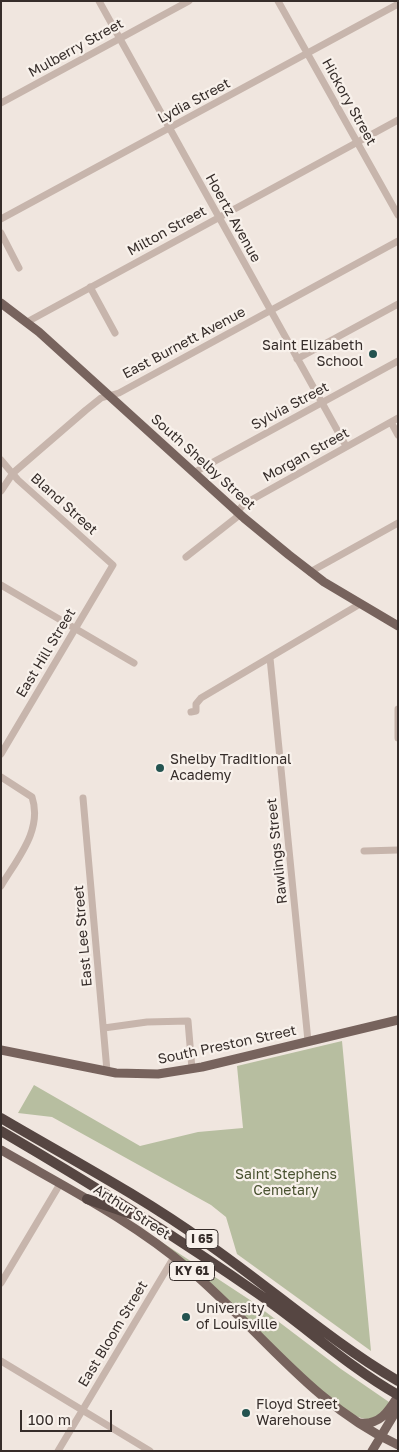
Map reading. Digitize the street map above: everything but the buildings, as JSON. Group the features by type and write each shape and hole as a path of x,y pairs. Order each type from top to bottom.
{"highway":[{"name":"I 65","path":"1,1118 104,1178 204,1240 348,1348 394,1379"},
{"name":"I 65","path":"1,1131 96,1187 256,1293 353,1366 398,1396"},
{"path":"87,1200 143,1218"}],"main road":[{"name":"South Shelby Street","path":"1,303 27,322 238,512 310,572 398,626"},
{"name":"South Preston Street","path":"1,1050 107,1071 158,1074 192,1069 398,1020"},
{"name":"Arthur Street","path":"1,1150 87,1200 174,1257 199,1278 310,1387 381,1437 398,1445"},
{"path":"360,1423 370,1424 378,1420 386,1413 398,1396"},
{"path":"372,1451 398,1408"}],"street":[{"name":"Hoertz Avenue","path":"99,1 346,446"},
{"name":"Mulberry Street","path":"1,103 189,1"},
{"name":"Hickory Street","path":"278,1 398,216"},
{"name":"Lydia Street","path":"1,219 398,4"},
{"name":"Milton Street","path":"27,322 398,120"},
{"path":"1,233 19,268"},
{"name":"East Burnett Avenue","path":"1,490 14,473 101,398 119,393 398,241"},
{"path":"90,287 115,333"},
{"path":"297,359 398,304"},
{"name":"Sylvia Street","path":"194,472 398,362"},
{"path":"394,420 398,435"},
{"name":"Morgan Street","path":"186,557 237,517 244,504 394,420"},
{"name":"Bland Street","path":"1,460 113,565"},
{"path":"310,572 398,523"},
{"name":"East Hill Street","path":"1,754 113,565"},
{"path":"1,585 134,663"},
{"path":"191,712 196,711 196,704 201,698 360,604"},
{"name":"Rawlings Street","path":"270,658 308,1041"},
{"path":"398,709 398,738"},
{"path":"1,777 32,797 35,824 33,833 1,886"},
{"name":"East Lee Street","path":"83,798 107,1071"},
{"path":"364,851 398,850"},
{"path":"104,1028 147,1022 188,1021 192,1069"},
{"path":"1,1283 60,1184"},
{"name":"East Bloom Street","path":"58,1451 174,1257"},
{"path":"1,1361 150,1451"}],"green space":[{"name":"Saint Stephens Cemetary","path":"342,1041 371,1351 237,1254 226,1217 211,1205 52,1117 18,1113 34,1085 140,1146 198,1132 243,1128 237,1066"},
{"path":"125,1218 250,1300 341,1369 389,1402 384,1410 379,1415 367,1419 355,1416 341,1408"}],"place":[{"name":"Saint Elizabeth School","path":"373,354"},
{"name":"Shelby Traditional Academy","path":"160,768"},
{"name":"University of Louisville","path":"186,1317"},
{"name":"Floyd Street Warehouse","path":"246,1413"}]}
